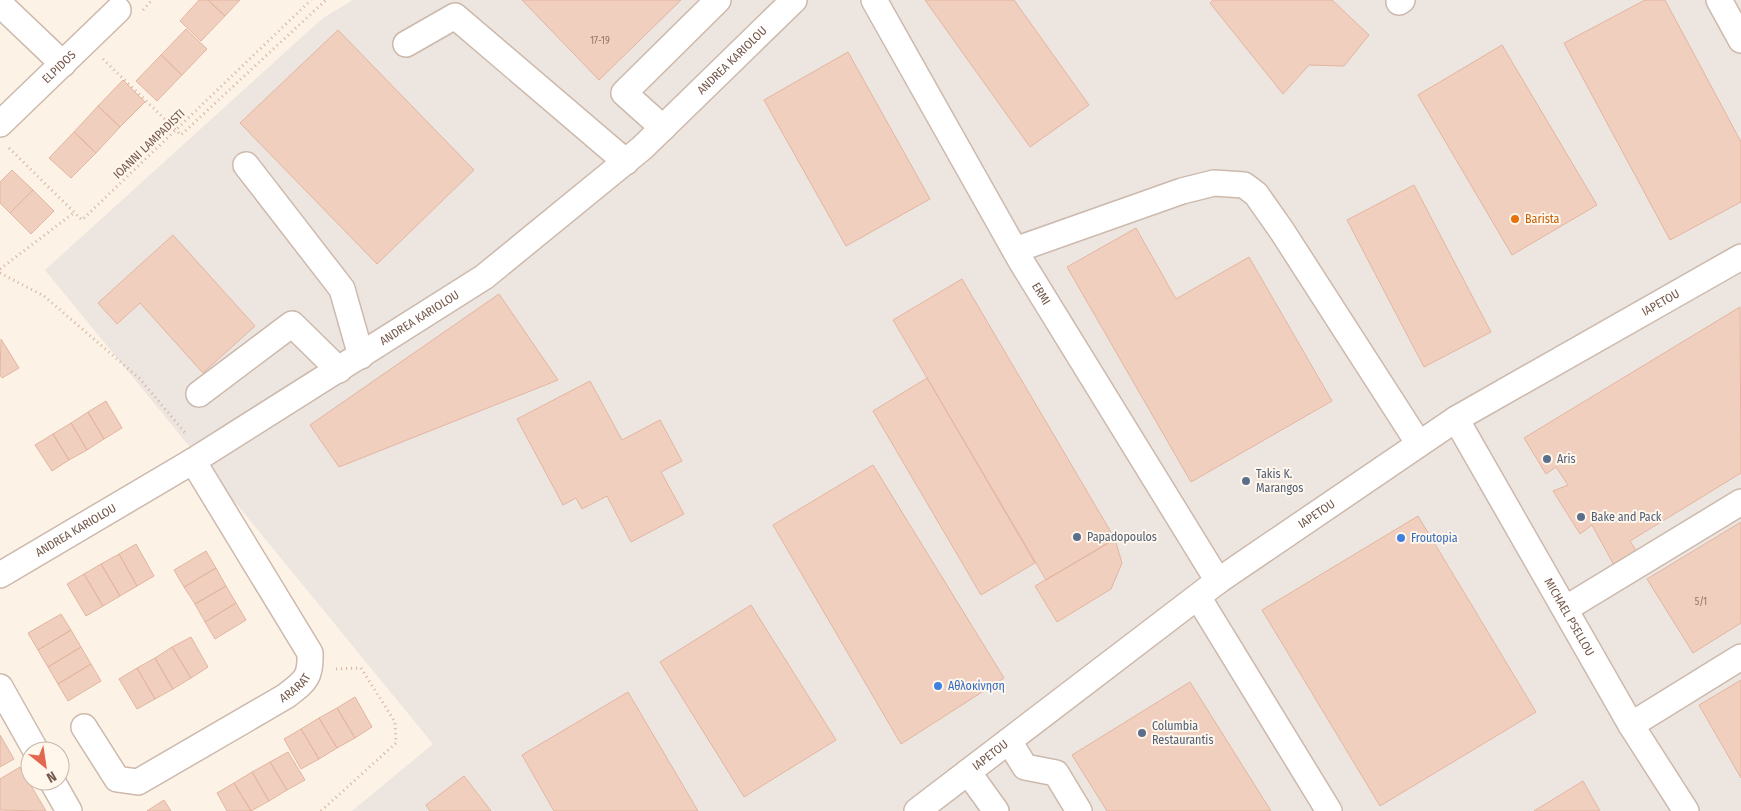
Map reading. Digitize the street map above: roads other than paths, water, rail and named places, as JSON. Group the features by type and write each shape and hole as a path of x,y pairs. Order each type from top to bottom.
{"street":[{"path":"663,128 624,93 718,0"},
{"name":"ANDREA KARIOLOU","path":"0,575 198,458 484,277 626,162 794,0"},
{"name":"ERMI","path":"874,0 1015,250 1218,581"},
{"path":"1719,0 1741,40"},
{"path":"0,4 63,64"},
{"name":"ELPIDOS","path":"3,134 63,64 118,10"},
{"path":"406,44 455,16 626,162"},
{"path":"246,165 342,289 361,356"},
{"path":"1015,250 1182,191 1214,183 1244,185 1256,194 1282,231 1419,444"},
{"name":"IAPETOU","path":"916,811 1218,581 1456,419 1741,257"},
{"path":"199,394 292,324 339,370"},
{"name":"MICHAEL PSELLOU","path":"1456,419 1631,724 1686,811"},
{"name":"ARARAT","path":"84,727 117,779 138,782 286,696 305,681 311,670 310,653 198,458"},
{"path":"1565,609 1741,502"},
{"path":"1198,597 1330,811"},
{"path":"1631,724 1741,657"},
{"path":"0,687 30,741"},
{"path":"1010,741 1025,767 1056,773 1079,811"},
{"path":"968,772 996,811"},
{"path":"58,791 69,811"}],"place":[{"name":"Barista","path":"1515,219"},
{"name":"Aris","path":"1547,459"},
{"name":"Takis K. Marangos","path":"1246,481"},
{"name":"Bake and Pack","path":"1581,517"},
{"name":"Papadopoulos","path":"1077,537"},
{"name":"Froutopia","path":"1401,538"},
{"name":"Αθλοκίνηση","path":"938,686"},
{"name":"Columbia Restaurantis","path":"1142,733"}]}
